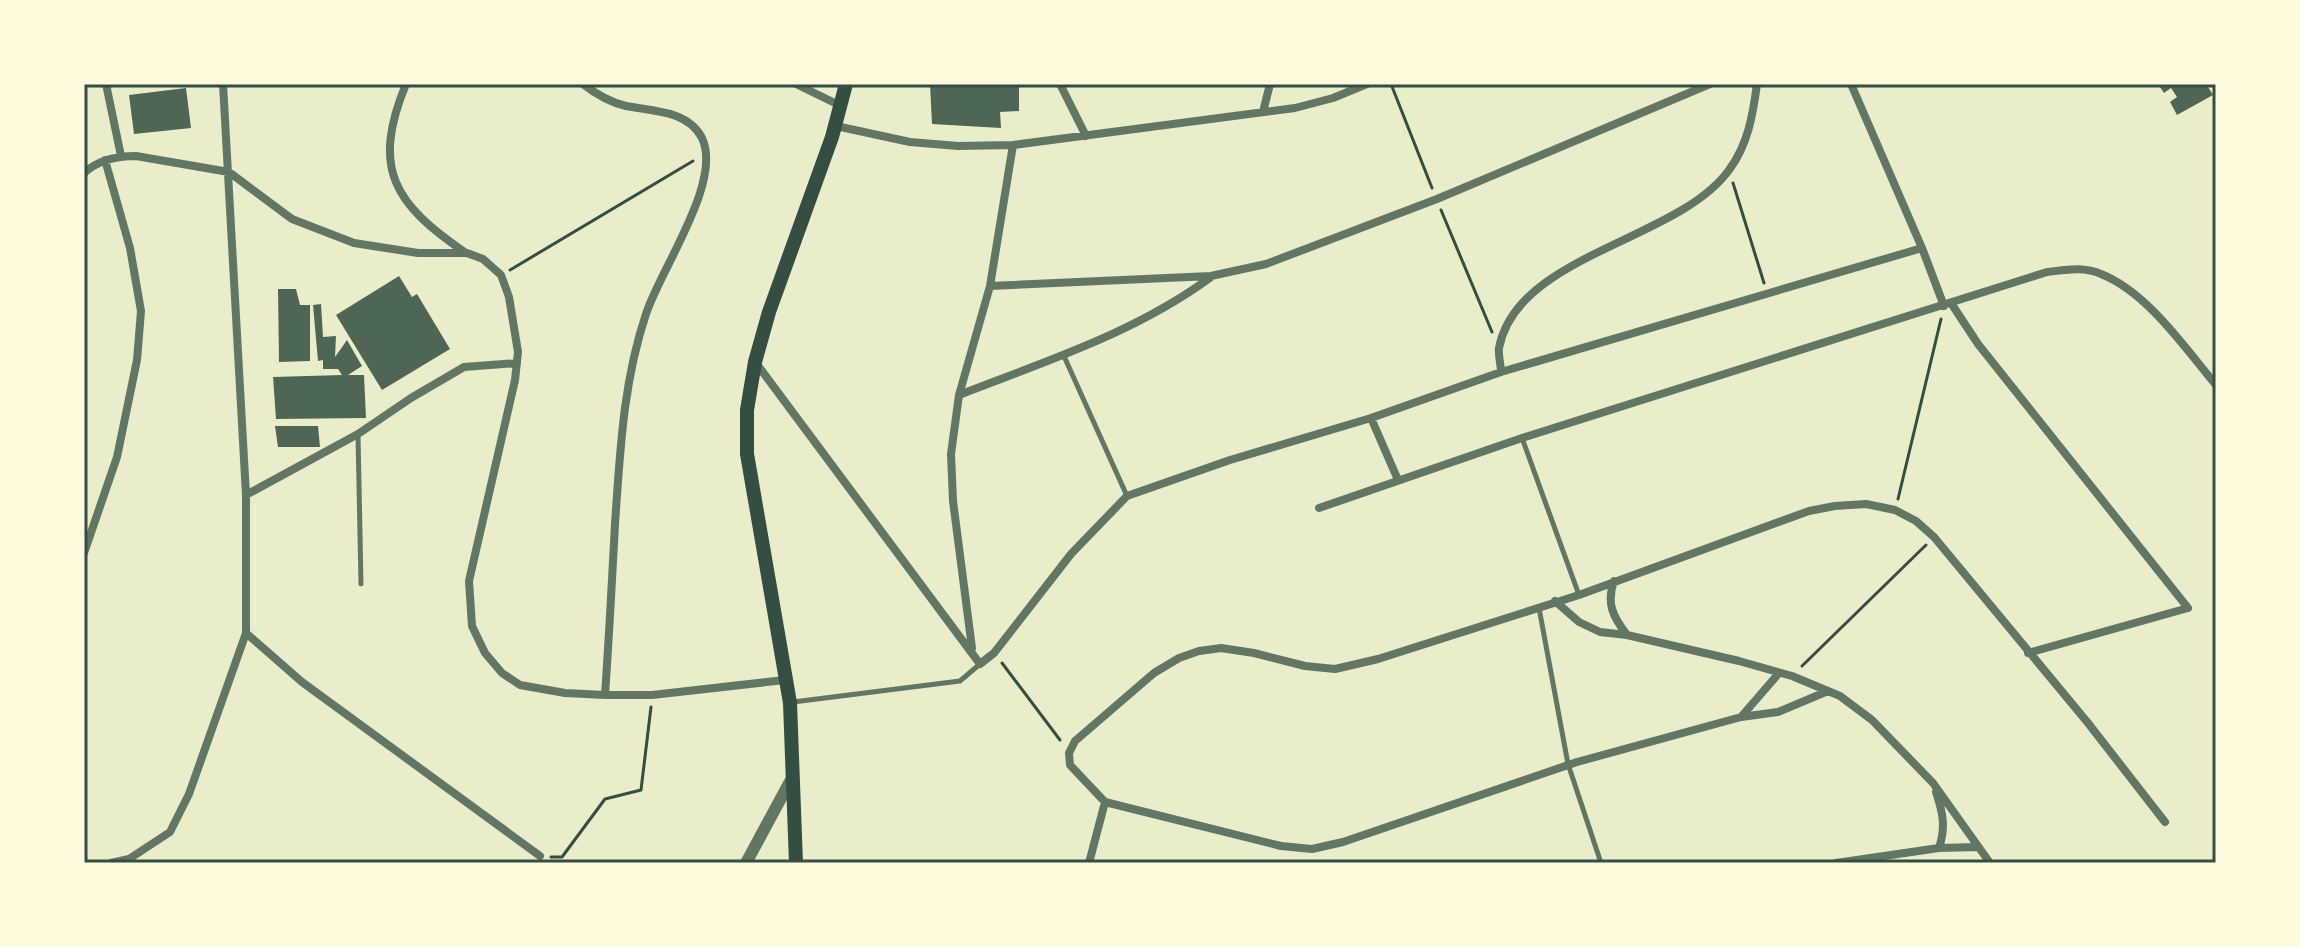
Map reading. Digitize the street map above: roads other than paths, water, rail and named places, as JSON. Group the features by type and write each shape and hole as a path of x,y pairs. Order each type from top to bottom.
{"main road":[{"path":"796,863 790,703 747,454 747,410 755,362 769,312 836,126 845,86"}],"street":[{"path":"106,84 121,156"},
{"path":"111,863 129,859 170,832 189,794 246,633 246,495 223,84"},
{"path":"406,84 394,113 388,154 400,193 438,234 467,253 483,259 501,275 514,323 517,363 469,581 472,626 485,653 502,673 520,685 565,693 652,695 785,680"},
{"path":"583,84 599,97 624,106 664,111 684,120 701,136 706,153 703,187 647,310 631,364 620,440 605,695"},
{"path":"796,84 842,107"},
{"path":"845,86 860,84"},
{"path":"1060,84 1086,136"},
{"path":"1263,112 1270,84"},
{"path":"836,126 910,142 958,146 1013,145 1295,108 1333,98 1367,84"},
{"path":"990,286 1211,276 1266,264 1437,199 1710,84"},
{"path":"1501,372 1499,349 1517,312 1541,287 1581,261 1673,217 1701,198 1729,171 1752,120 1757,84"},
{"path":"1851,84 1947,304 2188,608 2028,653"},
{"path":"973,650 953,501 951,454 959,395 990,286 1013,145"},
{"path":"84,173 105,160 121,156 229,172 292,219 354,243 418,253 467,253"},
{"path":"84,553 117,457 137,360 141,311 130,248 105,160"},
{"path":"755,362 973,650 980,664 994,653 1071,554 1127,496 1230,460 1371,418 1501,372 1922,248"},
{"path":"1319,508 1522,438 2047,272 2080,268 2100,273 2140,298 2216,385"},
{"path":"959,395 1151,317 1211,276"},
{"path":"246,495 358,434 464,367 517,363"},
{"path":"1371,418 1398,480"},
{"path":"1828,691 1778,712 1741,717 1568,764 1343,842 1312,849 1251,840 1105,802 1070,765 1069,753 1075,741 1154,673 1179,658 1199,651 1221,648 1305,666 1335,669 1378,659 1579,595 1809,511 1866,504 1895,510 1916,521 1934,537 2088,723 2165,822"},
{"path":"1614,581 1610,603 1615,620 1627,635"},
{"path":"1555,601 1579,622 1600,632 1704,652 1792,676 1840,696 1872,720 1933,783 1990,863"},
{"path":"246,633 302,682 540,856"},
{"path":"1741,717 1779,673"},
{"path":"746,863 794,774"},
{"path":"1933,783 1943,812 1945,830 1939,848"},
{"path":"1089,863 1105,802"},
{"path":"1836,863 1939,848 1977,847"}],"lane":[{"path":"1063,354 1127,496"},
{"path":"358,434 361,584"},
{"path":"1522,438 1579,595"},
{"path":"1539,606 1568,764 1601,863"},
{"path":"790,703 960,681 980,664"}]}
